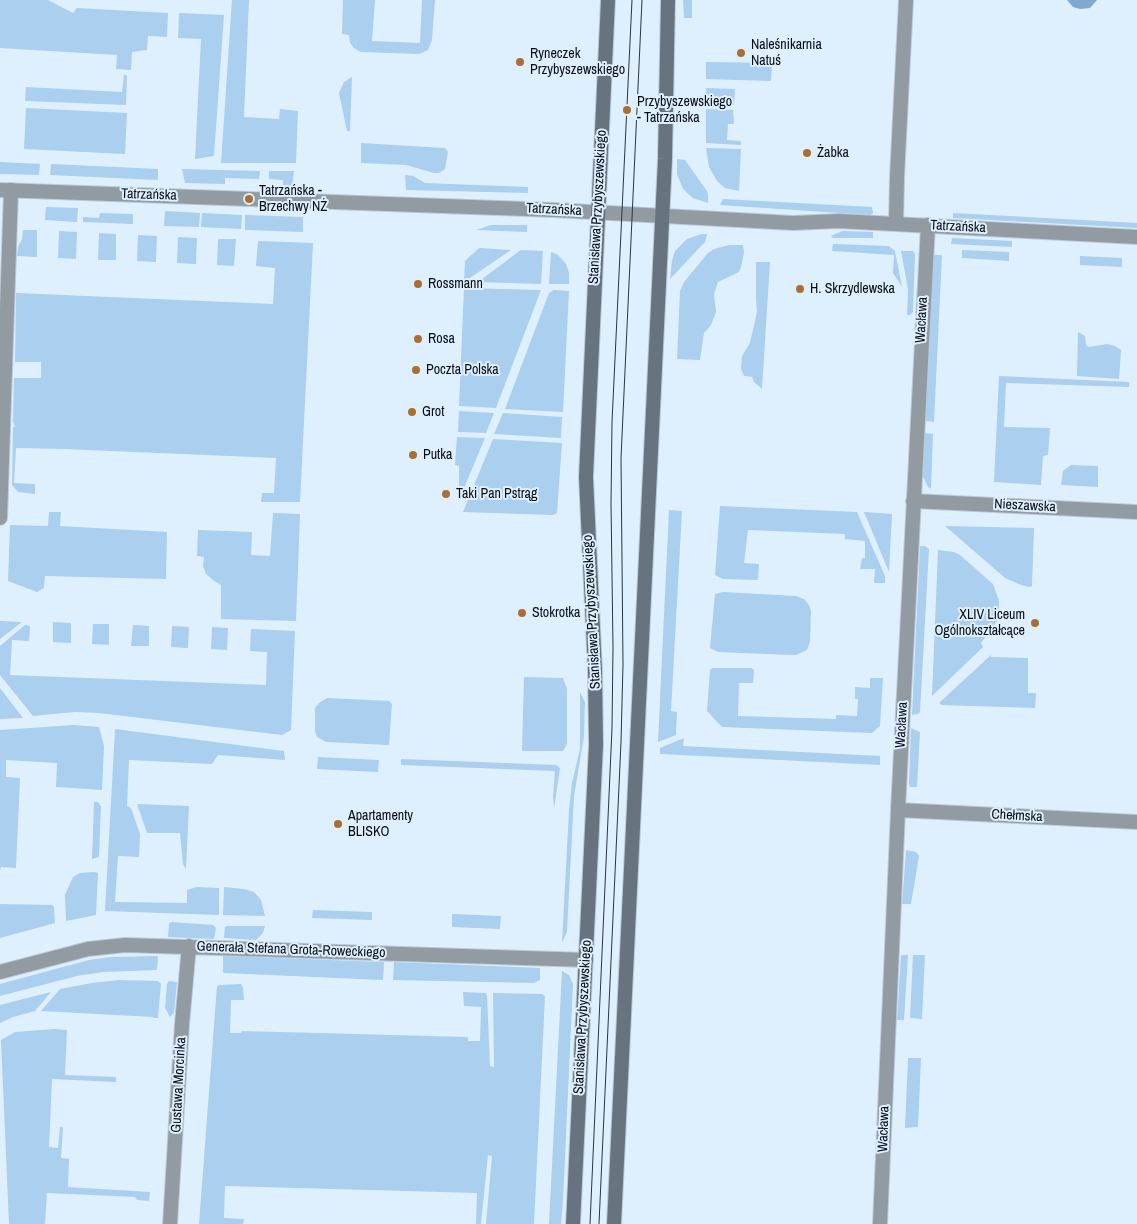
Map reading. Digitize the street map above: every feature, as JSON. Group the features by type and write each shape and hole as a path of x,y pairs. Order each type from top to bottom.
{"main road":[{"name":"Stanisława Przybyszewskiego","path":"573,1224 596,702 586,477 608,0"},
{"path":"614,1224 662,216 668,0"}],"street":[{"path":"896,224 906,0"},
{"name":"Tatrzańska","path":"5,190 598,212 793,223 839,221 1137,237"},
{"path":"0,518 5,190"},
{"name":"Wacława","path":"880,1224 898,810 928,226"},
{"name":"Nieszawska","path":"913,500 1137,512"},
{"name":"Chełmska","path":"898,810 1137,822"},
{"name":"Generała Stefana Grota-Roweckiego","path":"0,972 108,946 189,946 586,960"},
{"name":"Gustawa Morcinka","path":"170,1224 182,1024 189,946"}],"shaded area":[{"path":"0,0 48,0 73,13 77,8 168,13 167,37 148,36 147,50 132,52 131,70 116,69 117,55 0,48"},
{"path":"232,0 249,0 244,117 279,119 280,109 298,111 296,163 221,163"},
{"path":"343,0 375,0 372,41 420,43 422,0 435,0 432,40 428,50 419,54 360,52 350,43 349,35 342,34"},
{"path":"683,0 692,0 692,18 684,18"},
{"path":"1067,0 1097,0 1090,8 1080,9 1073,7"},
{"path":"179,13 224,15 214,156 195,159 201,39 178,38"},
{"path":"706,62 772,63 771,81 706,79"},
{"path":"124,75 127,75 126,105 25,101 26,87 122,92"},
{"path":"352,77 350,131 347,131 339,93 344,82"},
{"path":"706,88 735,89 734,105 706,104"},
{"path":"26,108 127,113 125,154 24,149"},
{"path":"706,109 733,110 734,124 728,124 727,140 741,141 741,145 706,143"},
{"path":"361,143 445,148 448,152 445,169 439,173 434,173 406,165 361,163"},
{"path":"706,148 741,149 739,191 725,188 717,181 709,167"},
{"path":"677,159 685,160 707,191 708,203 693,198 683,189 677,174"},
{"path":"0,162 40,164 39,175 0,174"},
{"path":"51,164 158,169 158,180 50,175"},
{"path":"182,169 260,171 259,179 225,178 225,184 185,183"},
{"path":"269,171 294,171 292,187 283,186 283,180 269,179"},
{"path":"405,175 413,176 425,183 528,187 528,193 406,190"},
{"path":"723,199 872,207 873,213 870,215 720,205"},
{"path":"46,207 78,208 77,222 45,220"},
{"path":"165,211 200,213 199,227 164,226"},
{"path":"100,213 133,214 133,224 83,222 83,217 99,218"},
{"path":"202,213 242,215 241,229 201,227"},
{"path":"953,213 1137,223 1137,228 953,218"},
{"path":"245,215 303,217 303,232 245,230"},
{"path":"491,225 527,225 527,232 476,230"},
{"path":"23,230 37,230 37,257 17,256"},
{"path":"59,231 77,232 76,259 58,258"},
{"path":"842,231 873,232 873,238 833,238 831,236"},
{"path":"99,233 116,234 116,260 98,260"},
{"path":"707,234 705,242 670,279 675,251 687,239"},
{"path":"138,235 157,236 156,262 137,261"},
{"path":"178,237 197,238 196,264 177,263"},
{"path":"952,238 1012,241 1012,247 951,244"},
{"path":"218,239 236,239 234,266 217,265"},
{"path":"258,241 313,243 300,502 261,502 262,493 274,493 276,458 65,449 16,448 14,483 35,484 35,494 18,492 12,485 13,427 15,427 13,421 14,378 41,378 41,362 15,362 16,293 273,304 275,268 256,266"},
{"path":"833,244 889,246 895,251 902,287 893,273 894,255 832,251"},
{"path":"729,245 743,245 744,253 741,267 739,272 718,282 714,294 716,312 711,325 704,333 700,360 677,359 680,291 684,282 708,253 714,249"},
{"path":"479,248 511,250 464,282 465,261"},
{"path":"521,250 543,251 541,284 478,282"},
{"path":"962,250 1009,252 1009,261 962,258"},
{"path":"901,251 913,251 915,254 913,312 910,315 907,315 908,289"},
{"path":"551,252 558,255 566,264 569,273 569,284 549,284"},
{"path":"933,255 942,255 934,422 925,421"},
{"path":"1080,256 1122,258 1122,267 1080,265"},
{"path":"756,262 770,262 762,389 754,382 752,377 744,376 741,369 742,356 750,343 757,312"},
{"path":"464,288 541,290 496,408 459,406"},
{"path":"554,290 569,291 563,412 505,409 549,293"},
{"path":"1078,332 1085,336 1086,345 1089,347 1107,344 1121,350 1119,379 1077,376"},
{"path":"999,376 1129,382 1129,387 1006,383 1004,427 1050,428 1048,455 1043,456 1041,485 994,482"},
{"path":"459,411 494,413 486,433 458,432"},
{"path":"503,413 562,417 561,438 494,434"},
{"path":"924,433 933,434 931,489 923,477"},
{"path":"457,437 485,438 462,493 459,485 459,466 455,465"},
{"path":"493,439 562,443 557,513 553,515 463,512"},
{"path":"1071,465 1098,466 1098,487 1061,485 1063,471"},
{"path":"720,506 857,512 885,576 885,583 874,583 875,569 860,569 862,558 865,558 865,541 845,539 845,534 748,530 744,563 759,564 758,580 723,579 715,575"},
{"path":"669,510 682,511 671,711 677,712 676,735 658,742"},
{"path":"49,512 61,512 60,526 167,532 166,579 45,576 44,588 37,592 8,581 10,525 48,526"},
{"path":"864,512 892,514 889,572"},
{"path":"273,513 300,514 296,621 221,619 221,585 206,574 203,566 204,557 197,556 198,530 252,532 251,555 270,556"},
{"path":"945,526 1034,528 1032,586 1021,585 1005,578"},
{"path":"920,546 925,546 929,549 920,712 912,715"},
{"path":"938,550 954,552 960,555 993,584 999,601 999,611 998,620 981,643 983,647 932,696"},
{"path":"723,592 796,596 804,599 811,611 810,641 807,650 791,655 718,652 710,648 715,594"},
{"path":"0,621 22,622 0,639"},
{"path":"53,622 71,623 71,643 53,642"},
{"path":"93,624 109,624 109,645 92,644"},
{"path":"25,625 30,626 29,641 12,640 10,675 266,685 267,652 250,651 251,629 295,631 291,730 282,735 99,713 75,712 33,716 0,675 0,646"},
{"path":"133,625 149,626 149,646 131,646"},
{"path":"172,626 189,627 188,648 171,647"},
{"path":"212,627 228,628 227,650 211,649"},
{"path":"991,655 991,657 1028,658 1028,693 1036,693 1035,708 942,705 939,703"},
{"path":"713,668 751,668 754,670 753,683 739,683 738,716 836,719 836,715 857,716 858,699 855,699 855,687 870,688 870,678 883,678 880,726 872,733 722,727 707,711 710,670"},
{"path":"524,677 563,678 567,689 567,744 563,751 522,751"},
{"path":"0,688 23,718 0,719"},
{"path":"580,692 585,702 584,736 574,796 567,932 562,943 569,810 572,783 580,749"},
{"path":"327,698 389,701 392,704 389,745 326,742 317,737 315,731 315,708"},
{"path":"74,725 99,727 104,746 102,790 56,787 57,763 6,760 6,777 20,778 16,868 1,867 0,871 0,730"},
{"path":"911,728 920,732 917,787 910,787 909,784"},
{"path":"115,729 284,751 285,760 218,755 212,764 129,760 127,806 131,808 140,834 139,857 118,856 115,902 187,903 187,890 197,887 219,888 219,915 105,911"},
{"path":"684,738 683,746 880,756 880,765 660,754 660,748"},
{"path":"318,757 379,760 378,772 317,769"},
{"path":"401,759 556,765 560,768 554,809 555,771 401,765"},
{"path":"94,802 98,802 101,806 99,857 92,859"},
{"path":"137,804 189,806 186,869 183,864 180,833 147,833"},
{"path":"906,850 916,852 919,856 911,904 902,904"},
{"path":"80,873 98,873 96,915 66,921 65,895 73,877"},
{"path":"224,887 254,892 261,900 265,916 223,915"},
{"path":"0,904 52,905 54,907 55,923 0,938"},
{"path":"313,910 372,912 372,920 312,918"},
{"path":"452,914 501,916 500,929 452,927"},
{"path":"171,922 213,925 216,928 214,939 168,937 169,924"},
{"path":"265,926 263,933 256,940 224,938 225,927"},
{"path":"901,955 908,955 904,1020 897,1020"},
{"path":"913,955 925,955 922,1019 910,1018"},
{"path":"158,956 157,970 103,972 77,976 0,996 0,984 89,960 110,957"},
{"path":"223,956 384,962 383,980 224,973"},
{"path":"394,962 540,968 540,980 534,983 393,980"},
{"path":"562,971 569,975 573,984 563,1201 561,1224 549,1224"},
{"path":"119,980 158,981 161,984 158,1018 41,1011 60,989"},
{"path":"169,981 177,982 174,1013 170,1017 165,1008 167,984"},
{"path":"241,984 244,1000 231,1000 230,1033 241,1033 242,1031 468,1037 468,1041 480,1041 481,1007 464,1006 463,992 486,993 490,1066 494,1067 493,993 542,994 545,996 534,1224 486,1224 492,1156 488,1155 481,1224 476,1224 477,1193 225,1186 224,1218 244,1219 243,1224 199,1224 217,986"},
{"path":"51,992 35,1011 0,1023 0,1005"},
{"path":"67,1030 65,1075 116,1077 116,1082 52,1079 49,1147 58,1148 60,1127 63,1127 61,1158 69,1159 68,1187 150,1192 149,1201 137,1200 135,1197 47,1193 45,1224 9,1224 1,1040 15,1032"},
{"path":"908,1058 921,1058 918,1127 905,1128"}],"tram line":[{"path":"590,1224 612,728 612,422 632,0"},
{"path":"599,1224 621,742 623,664 621,458 642,0"}],"place":[{"name":"Naleśnikarnia Natuś","path":"741,53"},
{"name":"Ryneczek Przybyszewskiego","path":"520,62"},
{"name":"Przybyszewskiego - Tatrzańska","path":"627,110"},
{"name":"Żabka","path":"807,153"},
{"name":"Tatrzańska - Brzechwy NŻ","path":"249,199"},
{"name":"Rossmann","path":"418,284"},
{"name":"H. Skrzydlewska","path":"800,289"},
{"name":"Rosa","path":"418,339"},
{"name":"Poczta Polska","path":"416,370"},
{"name":"Grot","path":"412,412"},
{"name":"Putka","path":"413,455"},
{"name":"Taki Pan Pstrąg","path":"446,494"},
{"name":"Stokrotka","path":"522,613"},
{"name":"XLIV Liceum Ogólnokształcące","path":"1035,623"},
{"name":"Apartamenty BLISKO","path":"338,824"}]}
